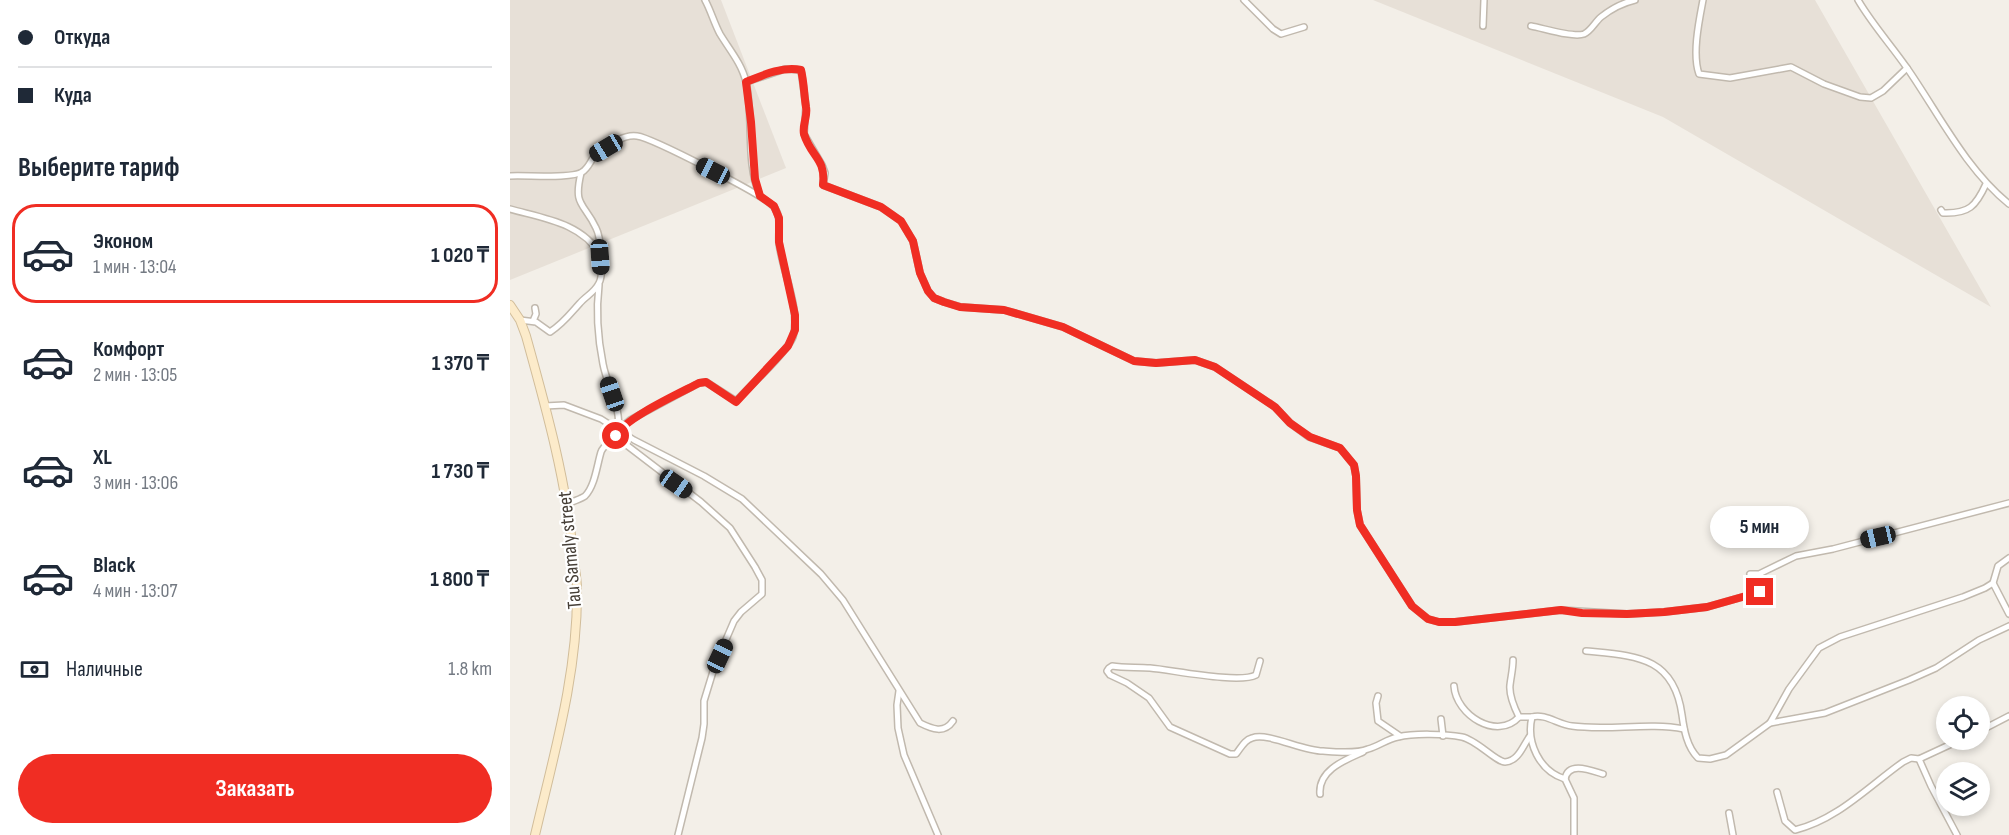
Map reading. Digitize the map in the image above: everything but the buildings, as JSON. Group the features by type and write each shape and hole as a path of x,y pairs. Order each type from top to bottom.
{"street":[{"path":"705,0 721,36 743,71 751,122 753,170 760,196"},
{"path":"1244,0 1281,34 1304,27"},
{"path":"1483,26 1484,0"},
{"path":"1531,26 1570,34 1584,34 1616,6 1635,0"},
{"path":"1703,0 1699,20 1696,66 1699,74 1730,78 1791,67 1824,84 1860,97 1871,98 1883,91 1907,68"},
{"path":"1858,0 1907,68 1958,147 1986,184 2009,204"},
{"path":"746,82 785,69 801,70 806,106 804,134 825,173 823,185 881,207 901,221 913,241 924,282 934,298 960,307 1004,310 1063,327 1134,361 1156,363 1195,360 1209,364 1275,407 1290,423 1310,437 1340,448 1354,465 1360,525 1412,606 1428,619 1455,622 1561,610 1627,614 1707,607 1760,592 1750,574 1759,574 1796,555 1833,549 2009,503"},
{"path":"568,504 584,496 591,486 604,445 617,433 630,420 699,383 706,382 736,402 788,346 795,330 795,315 779,242 779,218 774,206 760,196 669,149 637,136 622,138 595,155 581,173 578,187 581,206 597,228 602,277 599,285 598,310 603,363 615,403 617,433"},
{"path":"510,176 571,176 581,173"},
{"path":"1941,210 1943,213 1954,214 1974,206 1986,184"},
{"path":"510,209 577,230 591,243 600,257"},
{"path":"520,320 533,321 550,332 570,316 599,285"},
{"name":"Tau Samaly street","path":"510,305 520,320 526,336 545,406 568,504 577,587 568,693 535,835"},
{"path":"533,321 536,314 534,308"},
{"path":"545,406 568,406 601,419 716,514 742,544 762,580 762,594 734,621 709,681 704,701 705,717 702,738 678,835"},
{"path":"617,433 742,499 821,574 843,600 899,691 905,697 915,718 920,723 939,730 944,729 953,721"},
{"path":"1586,651 1626,655 1659,667 1669,677 1677,694 1684,729 1693,753 1698,758 1710,759 1732,752 1770,723 1790,689 1819,648 1840,637 1985,588 1993,583 2001,562 2009,558"},
{"path":"1993,583 2009,614"},
{"path":"1770,723 1825,713 1909,680 1936,668 1979,640 2009,626"},
{"path":"1513,660 1513,672 1509,686 1520,717"},
{"path":"1260,661 1256,675 1249,678 1231,679 1148,668 1112,666 1107,671 1149,698 1170,727 1230,754 1236,754 1252,737 1262,736 1311,751 1367,750"},
{"path":"1454,686 1458,701 1470,718 1492,726 1504,726 1515,722 1520,717 1541,716 1570,726 1684,729"},
{"path":"899,691 898,728 904,754 938,835"},
{"path":"1378,696 1376,703 1378,721 1400,736"},
{"path":"1990,726 2009,716"},
{"path":"1532,717 1530,736 1534,750 1546,766 1565,779"},
{"path":"1441,719 1443,736"},
{"path":"1320,794 1328,771 1367,750 1400,736 1462,737 1473,741 1499,760 1506,762 1515,758 1530,736"},
{"path":"1919,759 1938,750"},
{"path":"1777,792 1785,821 1795,830 1803,828 1844,807 1913,755 1919,759 1957,835"},
{"path":"1574,835 1574,798 1565,779 1567,771 1571,768 1584,769 1603,774"},
{"path":"1729,813 1733,835"}],"shaded area":[{"path":"510,0 721,0 786,168 510,280"},
{"path":"1373,0 1815,0 1991,307 1663,117"}],"route":[{"path":"616,436 618,430 630,420 699,383 706,382 736,402 792,339 795,330 795,315 779,242 779,218 774,206 760,196 757,189 746,82 785,69 795,69 801,70 804,81 806,106 804,134 825,173 823,185 881,207 901,221 913,241 920,273 928,291 934,298 960,307 1004,310 1063,327 1134,361 1156,363 1195,360 1209,364 1275,407 1290,423 1310,437 1340,448 1354,465 1360,525 1412,606 1428,619 1455,622 1561,610 1627,614 1664,612 1707,607 1760,592"}]}
